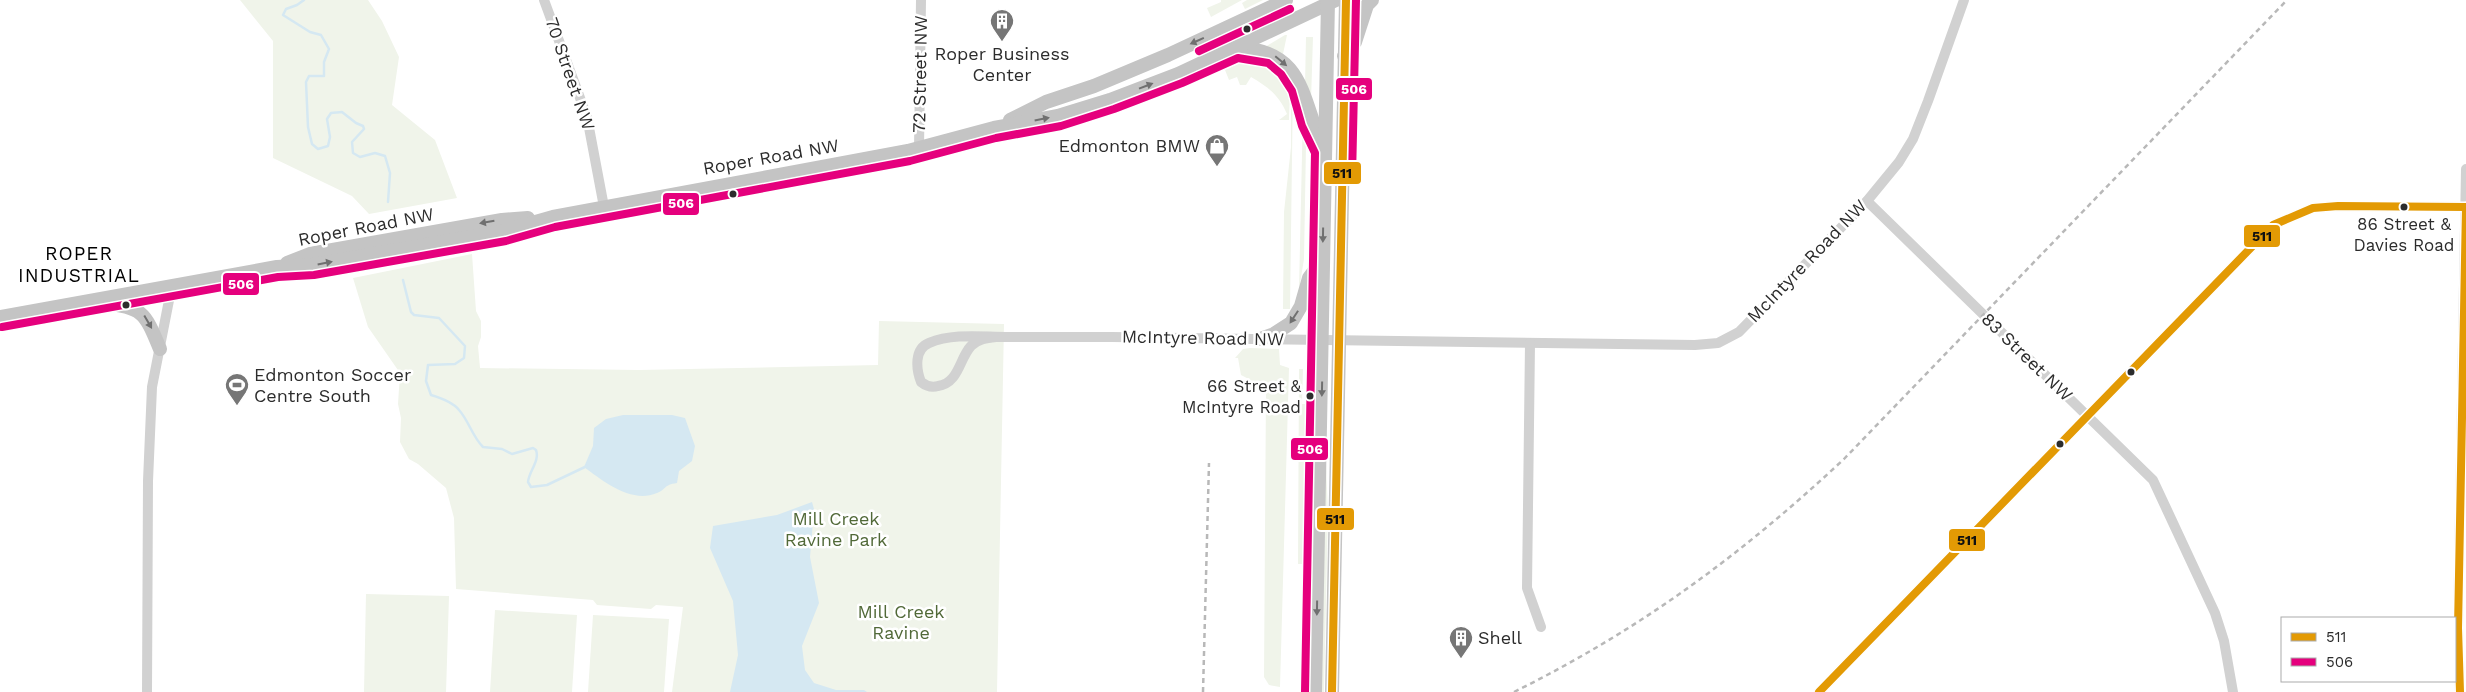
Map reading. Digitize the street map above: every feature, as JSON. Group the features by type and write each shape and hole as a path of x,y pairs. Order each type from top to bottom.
{"main road":[{"name":"Roper Road NW","path":"994,128 1046,102 1094,86 1286,0"},
{"path":"1332,692 1346,0"},
{"path":"1344,56 1355,42 1367,5 1372,0"},
{"name":"Roper Road NW","path":"0,317 277,267 312,265 504,231 553,217 919,149 994,128 1058,116 1100,103 1178,74 1236,48 1330,1"},
{"path":"1315,692 1325,151 1330,1"},
{"path":"1236,48 1256,49 1272,54 1289,67 1301,86 1312,123 1325,151"},
{"path":"1260,339 1274,334 1291,324 1301,306 1308,278 1323,259"},
{"path":"91,300 125,306 141,313 150,324 160,349"}],"street":[{"name":"70 Street NW","path":"544,0 587,117 604,207"},
{"name":"72 Street NW","path":"919,149 921,0"},
{"name":"McIntyre Road NW","path":"996,337 980,340 972,346 954,378 945,386 933,387 921,382 916,371 921,350 928,343 966,336 1703,345 1726,340 1739,332 1867,201 1899,162 1913,139 1964,0"},
{"path":"2460,692 2458,628 2466,169"},
{"name":"83 Street NW","path":"1867,201 2147,472 2158,487 2215,613 2224,641 2233,692"},
{"path":"1819,692 2272,225 2294,214 2321,207 2466,207"},
{"path":"147,692 149,460 152,387 172,285"},
{"path":"1530,343 1527,588 1541,627"},
{"path":"2455,692 2466,691"}],"green space":[{"path":"240,0 368,0 382,21 399,57 392,105 435,140 457,198 369,214 352,196 273,158 273,41"},
{"path":"1221,0 1242,0 1211,17 1207,8 1221,2"},
{"path":"1247,0 1263,0 1245,9 1242,3"},
{"path":"1287,35 1283,54 1265,47"},
{"path":"1306,37 1313,37 1311,100 1305,86"},
{"path":"1243,62 1256,62 1270,66 1286,79 1290,98 1289,120 1279,120 1287,114 1284,107 1277,97 1263,84 1251,77 1246,85 1240,85 1237,77 1229,80 1225,70"},
{"path":"1279,67 1293,83 1290,309 1283,309 1284,212 1291,147 1291,88"},
{"path":"1303,110 1306,144 1304,259 1299,290"},
{"name":"Mill Creek Ravine Park","path":"472,254 476,311 481,321 481,337 478,346 480,368 639,370 878,365 879,321 1004,324 997,692 672,692 683,607 656,605 651,609 597,605 593,600 456,589 454,518 446,488 418,464 409,459 400,442 401,418 398,404 400,373 368,327 353,278"},
{"path":"1243,349 1279,349 1280,365 1289,368 1280,687 1269,685 1264,677 1266,388 1241,375 1238,358 1235,358"},
{"path":"1299,369 1303,369 1302,404 1307,404 1302,564 1298,564"},
{"path":"1326,465 1328,512 1324,692 1320,692"},
{"path":"366,594 449,596 446,692 364,692"},
{"path":"495,610 577,615 572,692 490,692"},
{"path":"593,615 669,619 664,692 588,692"}],"water":[{"path":"623,415 672,415 685,418 695,446 692,461 679,471 677,483 669,485 657,493 637,496 618,489 584,467 593,446 594,428 606,419"},
{"path":"812,502 814,509 810,557 819,603 802,646 805,670 814,683 836,690 864,690 867,692 730,692 738,655 733,601 710,548 713,526 777,515"}],"waterway":[{"path":"304,0 286,9 283,15 310,32 321,35 329,49 324,62 324,76 309,76 306,82 308,127 312,144 318,149 328,146 330,137 327,119 331,113 342,112 363,126 364,129 352,142 353,153 360,157 375,153 385,156 390,173 388,202"},
{"path":"403,280 411,312 414,315 439,318 465,346 464,358 455,364 428,365 426,381 431,395 456,407 483,447 502,449 512,454 533,448 536,450 537,458 528,482 531,487 547,485 587,466"}],"railway":[{"path":"1514,692 1605,643 1647,616 1728,558 1805,494 1844,459 2287,0"},
{"path":"1203,692 1209,463"}],"transit line":[{"name":"511","path":"1332,692 1346,0"},
{"name":"506","path":"1352,178 1356,0"},
{"name":"506","path":"1199,51 1290,9"},
{"name":"506","path":"2,327 278,277 314,275 506,241 555,227 910,161 996,138 1061,126 1114,109 1182,83 1238,58 1268,63 1281,74 1292,91 1302,126 1315,153 1305,692"},
{"name":"511","path":"1819,692 2273,225 2313,208 2338,206 2466,207"},
{"name":"511","path":"2460,692 2458,628 2466,207"}],"place":[{"name":"Roper Business Center","path":"1002,42"},
{"name":"Edmonton BMW","path":"1217,167"},
{"name":"86 Street & Davies Road","path":"2404,207"},
{"name":"66 Street & McIntyre Road","path":"1310,396"},
{"name":"Edmonton Soccer Centre South","path":"237,406"},
{"name":"Shell","path":"1461,659"}],"district":[{"name":"ROPER INDUSTRIAL","path":"79,264"}],"park label":[{"name":"Mill Creek Ravine","path":"901,622"}]}
